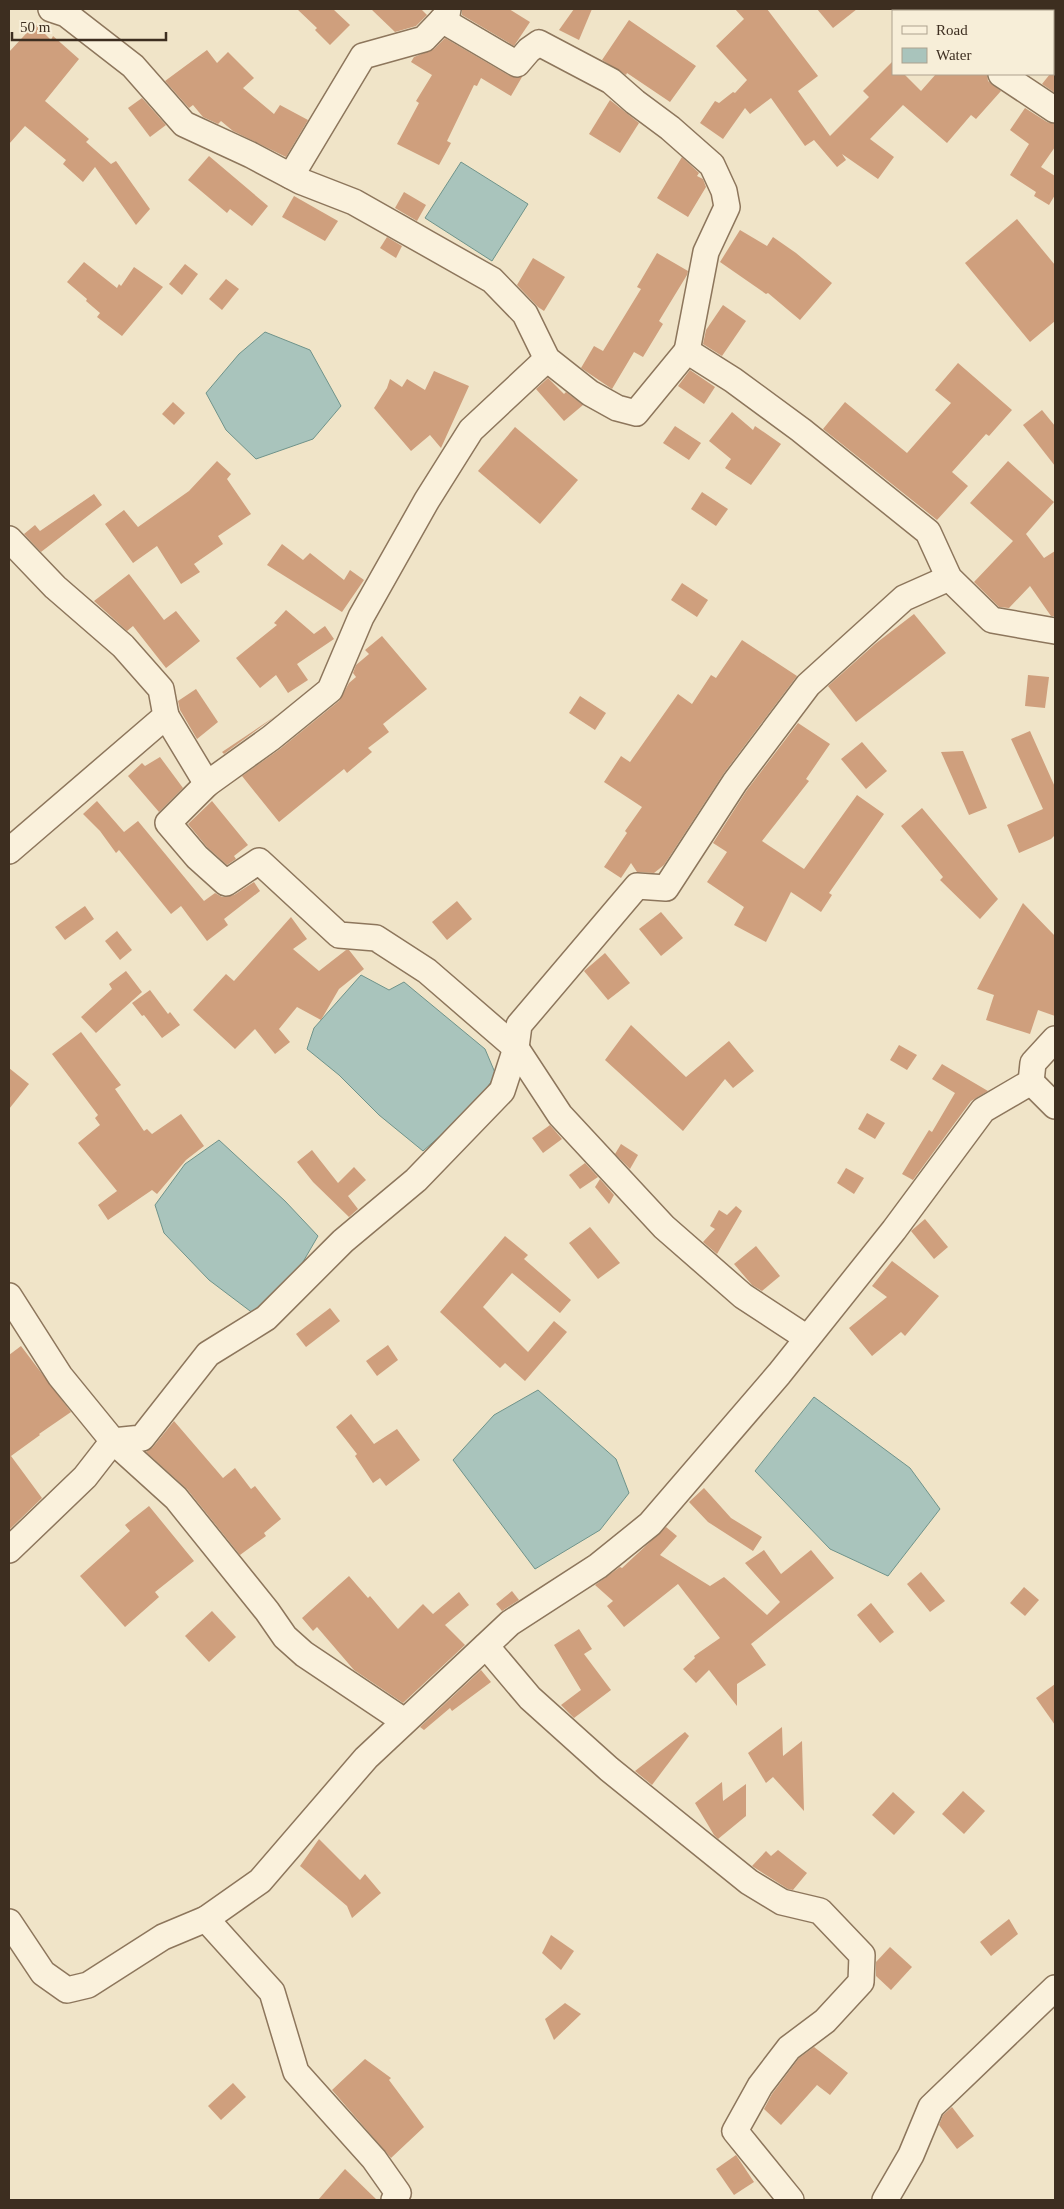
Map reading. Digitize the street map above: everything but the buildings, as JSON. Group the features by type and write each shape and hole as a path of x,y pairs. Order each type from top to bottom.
{"street":[{"path":"51,9 66,14 132,66 184,124 291,176 354,202 492,280 525,314 547,359 590,392 617,408 636,412 687,351 706,252 727,207 724,191 712,164 670,128 634,102 611,81 539,43 528,50 517,64 445,14 424,39 363,56 291,176"},
{"path":"1002,75 1055,110"},
{"path":"687,351 733,380 801,430 928,532 949,578 992,620 1055,631"},
{"path":"547,359 471,430 427,500 361,617 330,690 271,738 207,784 168,823 197,857 226,883 259,861 339,935 376,938 427,971 516,1048 560,1115 664,1227 743,1296 807,1338"},
{"path":"9,539 55,587 123,646 161,689 166,716 207,784"},
{"path":"9,1550 85,1477 113,1441 142,1438 208,1354 266,1318 343,1241 416,1180 502,1091 516,1048 519,1025 637,886 666,888 736,782 808,685 904,598 949,578"},
{"path":"9,851 166,716"},
{"path":"1031,1082 1033,1063 1055,1039"},
{"path":"1031,1082 1055,1106"},
{"path":"9,1922 43,1973 67,1990 88,1985 163,1937 206,1919 260,1881 366,1758 510,1623 598,1566 650,1524 779,1374 894,1230 983,1110 1031,1082"},
{"path":"9,1296 60,1376 113,1441 176,1498 267,1611 284,1637 304,1654 404,1721"},
{"path":"486,1646 530,1698 609,1769 749,1882 782,1902 820,1911 862,1955 861,1982 825,2021 789,2048 760,2086 735,2131 791,2200"},
{"path":"206,1919 272,1992 296,2072 374,2160 398,2193 394,2200"},
{"path":"885,2200 911,2155 931,2107 1055,1988"}],"water":[{"path":"461,162 528,204 492,261 425,218"},
{"path":"265,332 310,350 341,406 313,439 256,459 226,430 206,393 239,354"},
{"path":"361,975 389,990 404,982 485,1049 496,1075 473,1107 423,1151 379,1115 339,1075 307,1049 314,1028"},
{"path":"219,1140 285,1201 318,1236 296,1274 258,1317 209,1280 164,1233 155,1205 185,1164"},
{"path":"538,1390 616,1459 629,1493 600,1530 535,1569 453,1460 494,1415"},
{"path":"814,1397 910,1468 940,1509 888,1576 830,1549 755,1471"}]}
